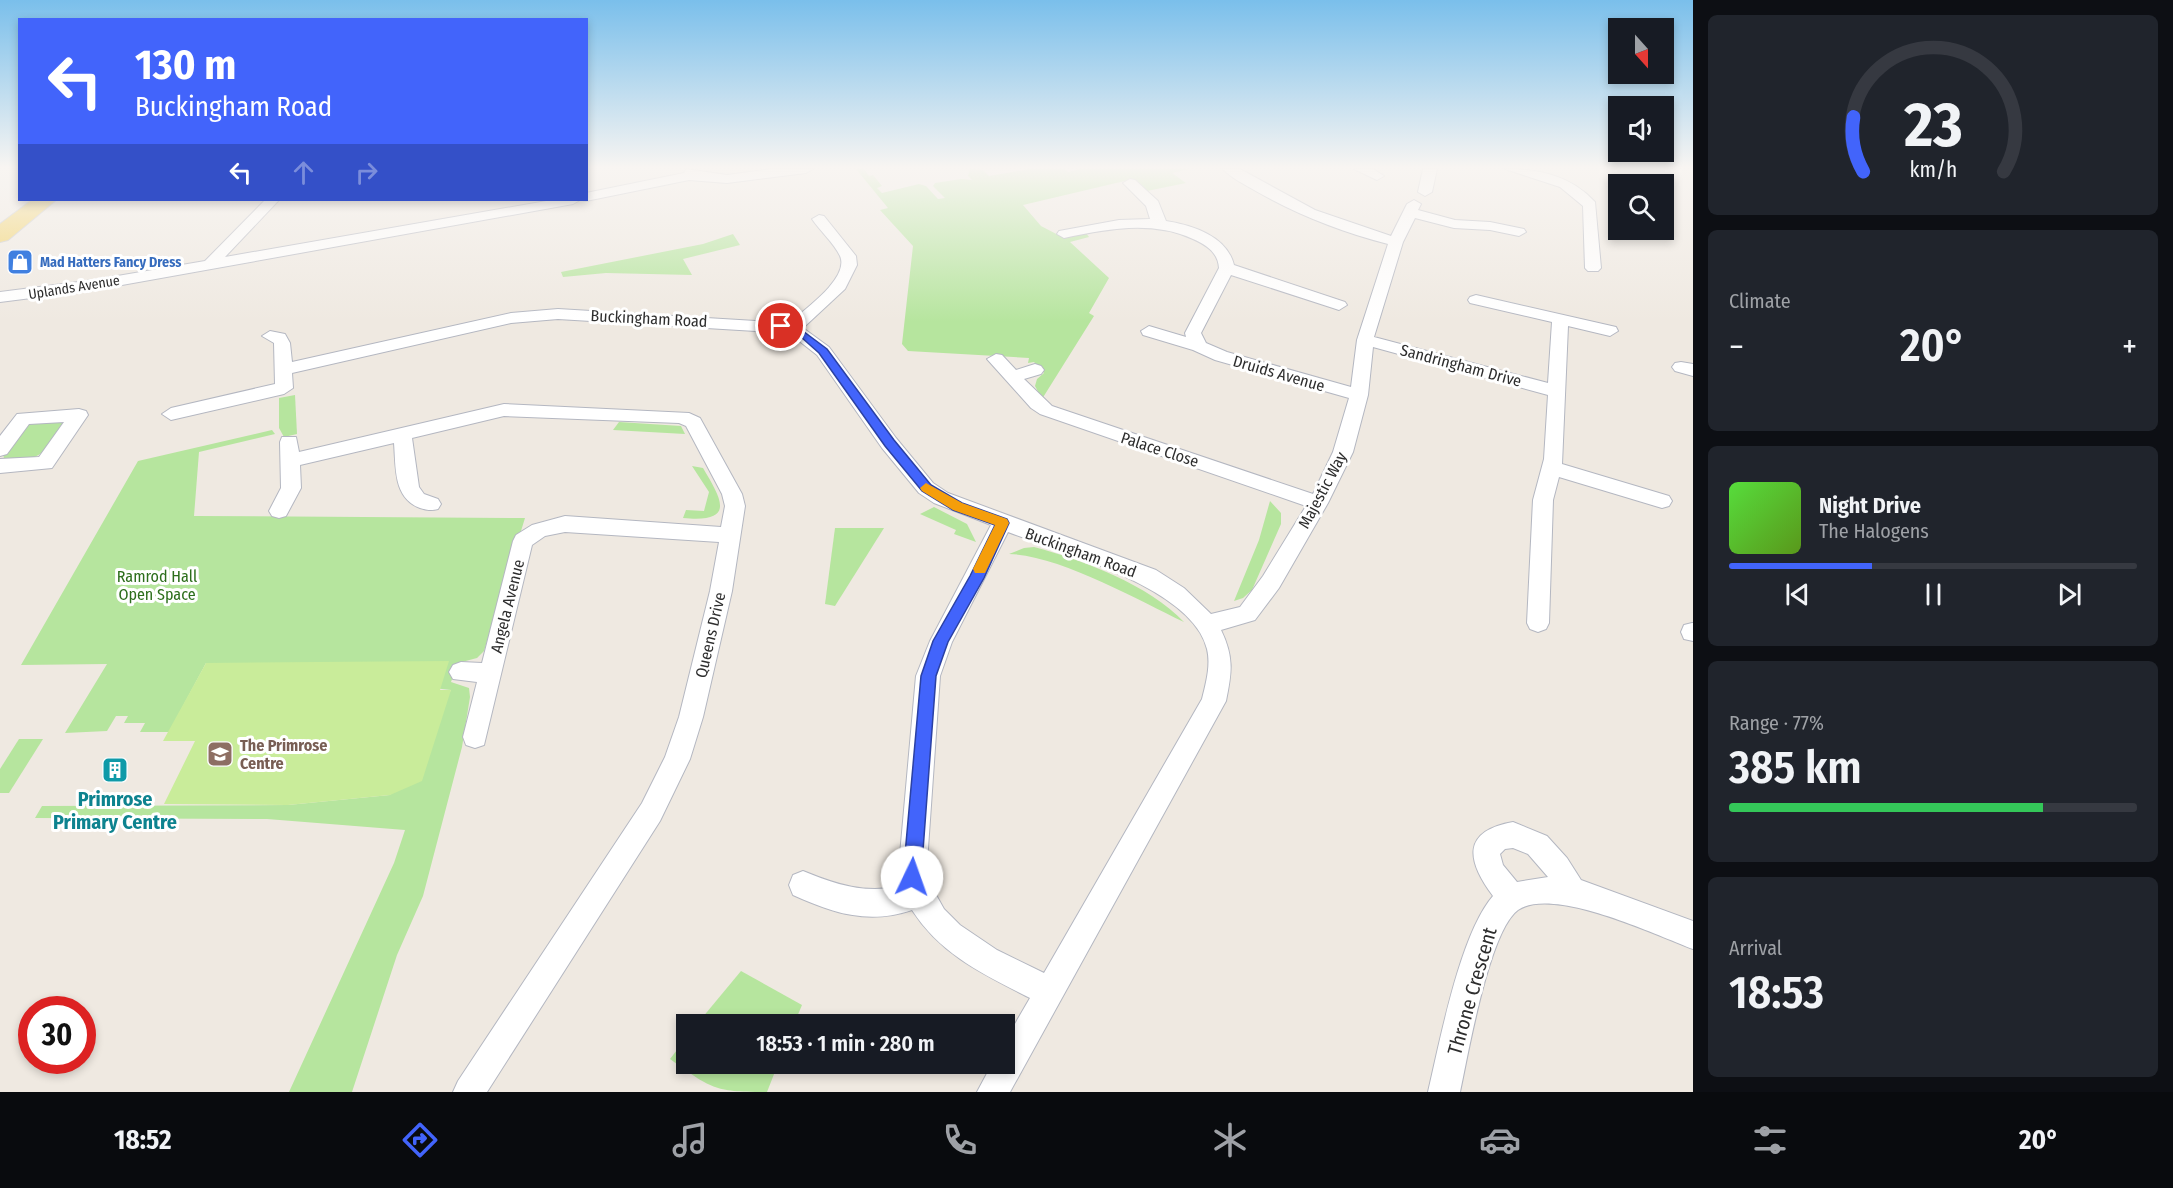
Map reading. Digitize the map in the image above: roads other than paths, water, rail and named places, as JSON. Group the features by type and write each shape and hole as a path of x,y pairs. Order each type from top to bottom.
{"main road":[{"path":"0,235 19,220"}],"street":[{"path":"210,264 253,220"},
{"name":"Uplands Avenue","path":"0,297 63,290 460,220"},
{"path":"793,328 827,297 850,271 851,263 848,256 820,220"},
{"path":"1321,220 1339,228 1396,242"},
{"name":"Majestic Way","path":"1207,624 1247,614 1271,582 1318,502 1343,452 1359,395 1365,340 1396,242 1407,220"},
{"path":"1447,220 1454,224 1490,226 1518,232"},
{"path":"1591,220 1593,268"},
{"path":"1064,234 1120,222 1160,223 1185,230 1210,242 1224,257 1227,268 1193,333 1199,346"},
{"path":"1227,268 1339,305"},
{"path":"1476,300 1610,331"},
{"name":"Buckingham Road","path":"284,369 511,318 535,315 688,319 793,328 823,351 926,488 958,506 1148,576 1176,594 1207,624 1219,649 1220,672 1214,701 993,1092"},
{"path":"1538,623 1544,500 1551,468 1560,319"},
{"name":"Druids Avenue","path":"1149,331 1199,346 1221,356 1359,395"},
{"path":"171,414 284,388 282,343 279,338 270,336"},
{"name":"Sandringham Drive","path":"1365,340 1556,391"},
{"name":"Palace Close","path":"996,359 1037,404 1062,417 1318,502"},
{"path":"1013,377 1035,370"},
{"name":"Queens Drive","path":"279,511 291,488 289,451 402,434 512,409 688,418 693,422 732,494 735,506 732,535 692,717 677,759 651,812 470,1092"},
{"path":"0,449 24,418 79,415 45,463 7,465 0,484"},
{"path":"402,434 409,489 417,499 431,504"},
{"path":"1551,468 1662,501"},
{"path":"1002,523 976,578 940,641 928,676 912,877 931,918 948,935 973,953 1050,992"},
{"name":"Angela Avenue","path":"475,737 523,542 539,530 565,524 732,535"},
{"path":"461,672 491,673"},
{"path":"1572,892 1555,861 1541,847 1521,837 1495,839 1486,846 1485,857 1494,874 1512,898 1542,890 1588,895 1693,935"},
{"path":"803,885 839,901 859,906 899,902 918,894"},
{"name":"Throne Crescent","path":"1444,1092 1475,972 1492,918 1504,903 1512,898"}],"place":[{"name":"Mad Hatters Fancy Dress","path":"20,262"},
{"name":"The Primrose Centre","path":"220,754"},
{"name":"Primrose Primary Centre","path":"115,770"}],"park label":[{"name":"Ramrod Hall Open Space","path":"157,585"}]}
